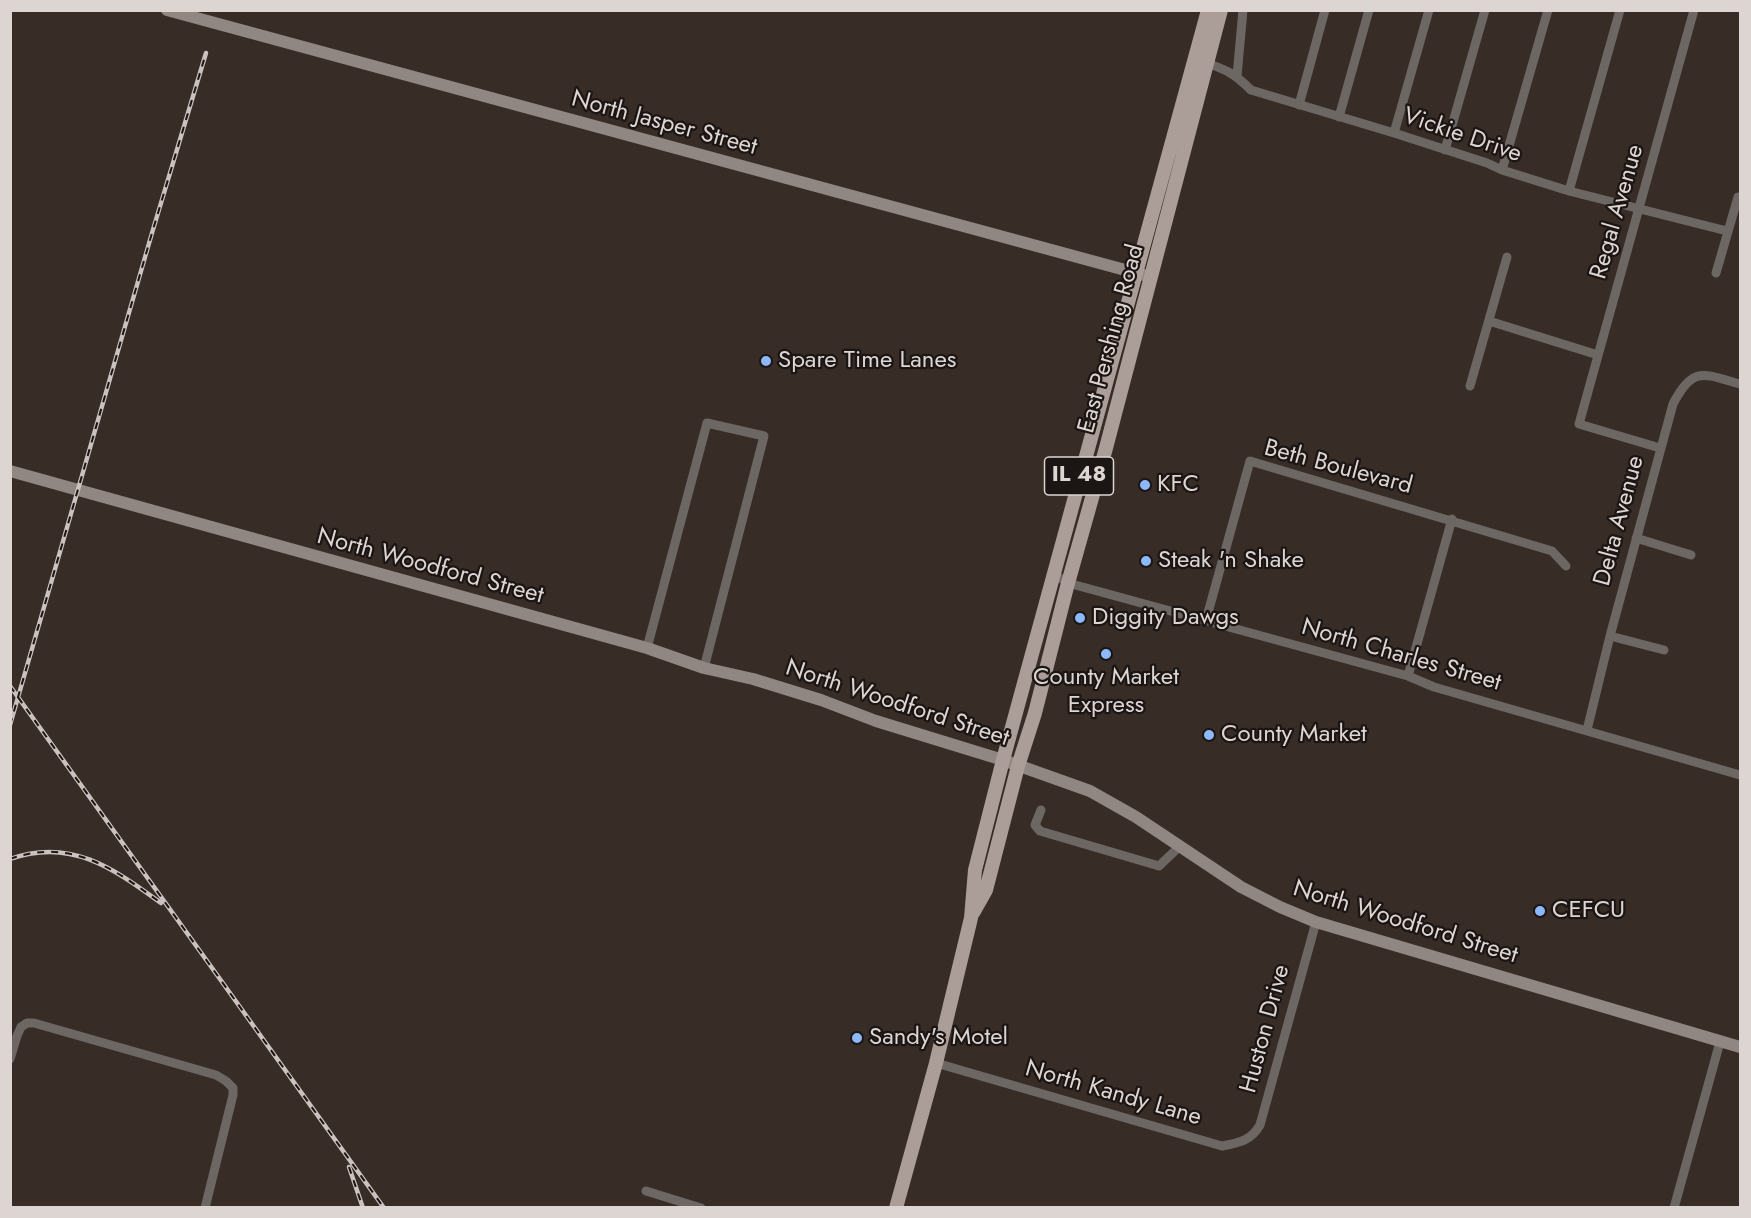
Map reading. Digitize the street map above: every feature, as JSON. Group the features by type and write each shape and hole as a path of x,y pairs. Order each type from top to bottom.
{"main road":[{"name":"East Pershing Road","path":"896,1208 936,1063 971,918 975,870 1003,760 1052,573 1208,10"},
{"name":"East Pershing Road","path":"971,918 986,890 1107,445 1221,10"}],"street":[{"name":"North Jasper Street","path":"167,10 1151,277"},
{"path":"1237,76 1243,10"},
{"path":"1299,105 1325,10"},
{"path":"1339,117 1369,10"},
{"path":"1394,133 1429,10"},
{"path":"1445,150 1485,10"},
{"path":"1502,170 1548,10"},
{"path":"1569,191 1620,10"},
{"name":"Regal Avenue","path":"1660,448 1580,424 1695,10"},
{"name":"Vickie Drive","path":"1194,59 1226,69 1251,90 1394,133 1569,191 1727,231"},
{"path":"1716,273 1738,197"},
{"path":"1470,386 1507,256"},
{"path":"1489,321 1598,355"},
{"name":"Delta Avenue","path":"1587,730 1673,404 1682,385 1693,377 1711,376 1740,384"},
{"path":"647,648 707,423 764,436 704,668"},
{"name":"Beth Boulevard","path":"1206,620 1250,461 1552,550 1566,566"},
{"name":"North Woodford Street","path":"10,471 647,648 704,668 753,679 821,700 876,721 1003,760 1090,791 1136,817 1241,887 1316,922 1740,1047"},
{"path":"1408,676 1452,519"},
{"path":"1636,538 1691,555"},
{"name":"North Charles Street","path":"1052,573 1068,583 1408,676 1434,687 1740,776"},
{"path":"1610,636 1664,650"},
{"path":"1041,810 1035,825 1040,831 1159,866 1180,846"},
{"name":"Huston Drive","path":"1245,1142 1256,1132 1263,1113 1316,922"},
{"path":"10,1059 16,1036 27,1023 226,1080 233,1088 232,1103 205,1208"},
{"path":"1674,1208 1719,1042"},
{"name":"North Kandy Lane","path":"936,1063 1222,1146 1245,1142"},
{"path":"646,1191 701,1208"}],"railway":[{"path":"10,725 206,53"},
{"path":"10,686 384,1208"},
{"path":"10,859 32,853 72,854 109,868 161,903"},
{"path":"349,1167 363,1208"}],"place":[{"name":"Spare Time Lanes","path":"766,361"},
{"name":"KFC","path":"1145,485"},
{"name":"Steak 'n Shake","path":"1146,561"},
{"name":"Diggity Dawgs","path":"1080,618"},
{"name":"County Market Express","path":"1106,654"},
{"name":"County Market","path":"1209,735"},
{"name":"CEFCU","path":"1540,911"},
{"name":"Sandy's Motel","path":"857,1038"}]}
